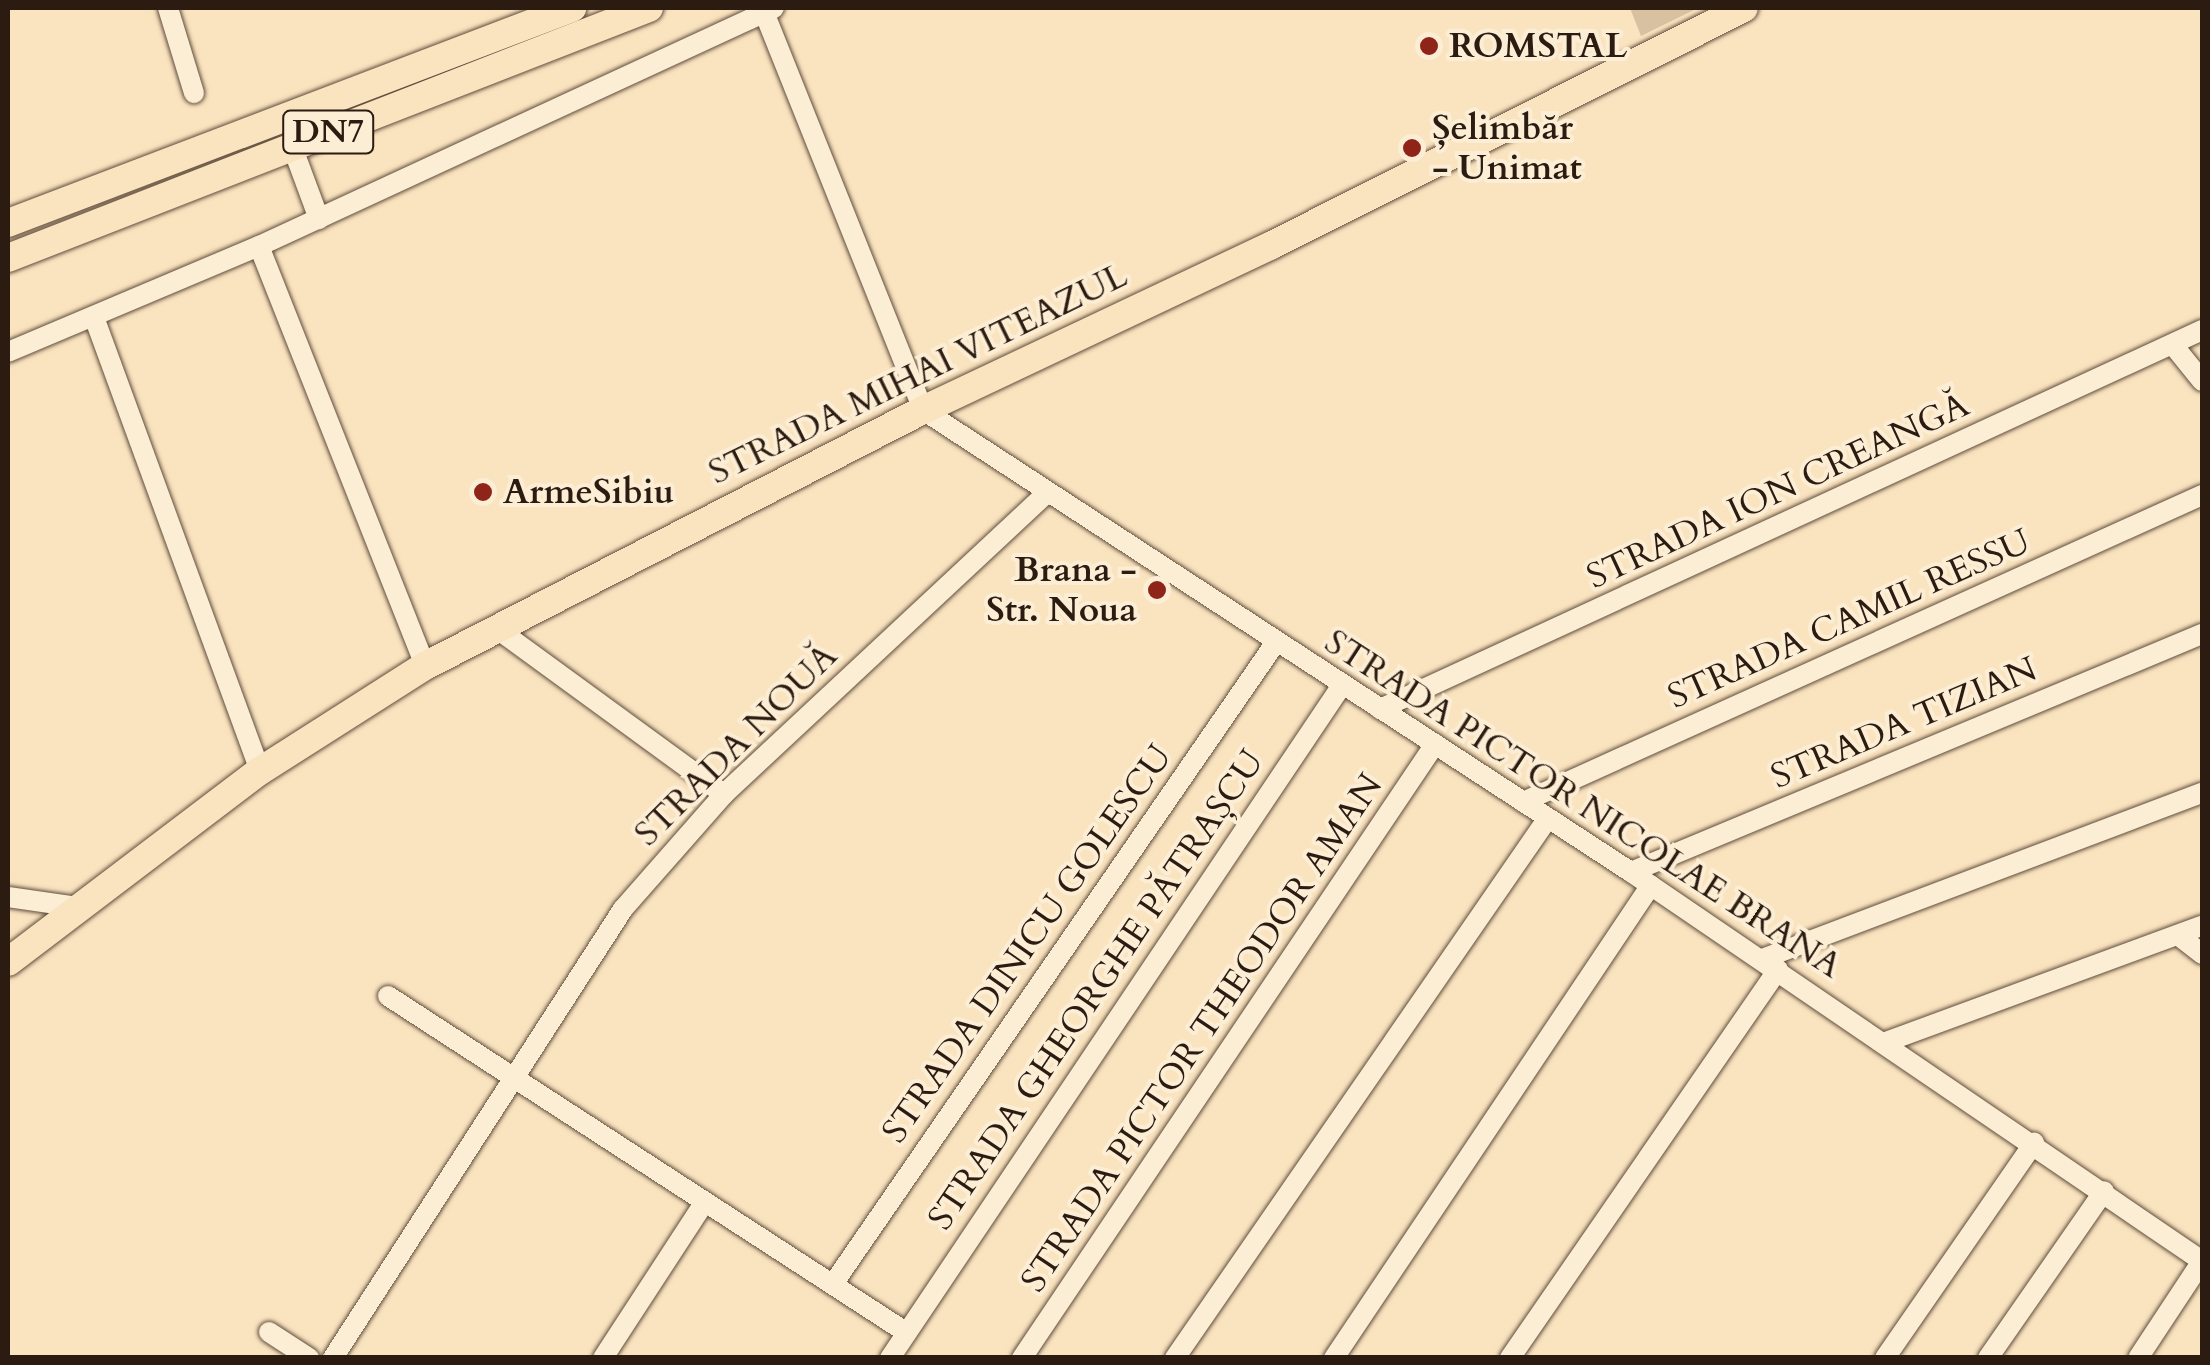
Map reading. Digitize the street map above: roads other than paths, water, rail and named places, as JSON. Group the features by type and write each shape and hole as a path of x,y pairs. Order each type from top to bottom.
{"main road":[{"name":"DN7","path":"8,224 572,8"},
{"name":"DN7","path":"8,258 648,8"},
{"name":"STRADA MIHAI VITEAZUL","path":"8,962 260,771 425,666 923,410 1270,246 1744,8"}],"street":[{"path":"168,8 194,93"},
{"path":"8,352 318,220 769,10 923,410"},
{"path":"292,146 318,220"},
{"path":"260,246 425,666"},
{"path":"94,317 260,771"},
{"name":"STRADA ION CREANGĂ","path":"1380,709 2202,330"},
{"path":"2174,345 2202,381"},
{"name":"STRADA PICTOR NICOLAE BRANA","path":"923,410 1770,964 2202,1261"},
{"name":"STRADA NOUĂ","path":"333,1358 623,909 724,794 1047,493"},
{"name":"STRADA CAMIL RESSU","path":"1523,802 2202,494"},
{"path":"496,628 724,794"},
{"name":"STRADA TIZIAN","path":"1631,872 2202,634"},
{"name":"STRADA DINICU GOLESCU","path":"832,1284 1276,642"},
{"name":"STRADA GHEORGHE PĂTRAȘCU","path":"890,1358 904,1331 1342,685"},
{"name":"STRADA PICTOR THEODOR AMAN","path":"1022,1358 1435,744"},
{"path":"1510,1358 1770,964 2202,793"},
{"path":"1174,1358 1548,818"},
{"path":"1334,1358 1651,885"},
{"path":"8,896 77,907"},
{"path":"1886,1042 2202,926"},
{"path":"2178,934 2202,954"},
{"path":"388,996 904,1331"},
{"path":"1885,1358 2034,1143"},
{"path":"1988,1358 2104,1191"},
{"path":"603,1358 704,1203"},
{"path":"2138,1358 2202,1261"},
{"path":"268,1332 309,1358"}],"place":[{"name":"ROMSTAL","path":"1429,46"},
{"name":"Șelimbăr - Unimat","path":"1412,148"},
{"name":"ArmeSibiu","path":"483,492"},
{"name":"Brana - Str. Noua","path":"1157,590"}]}
